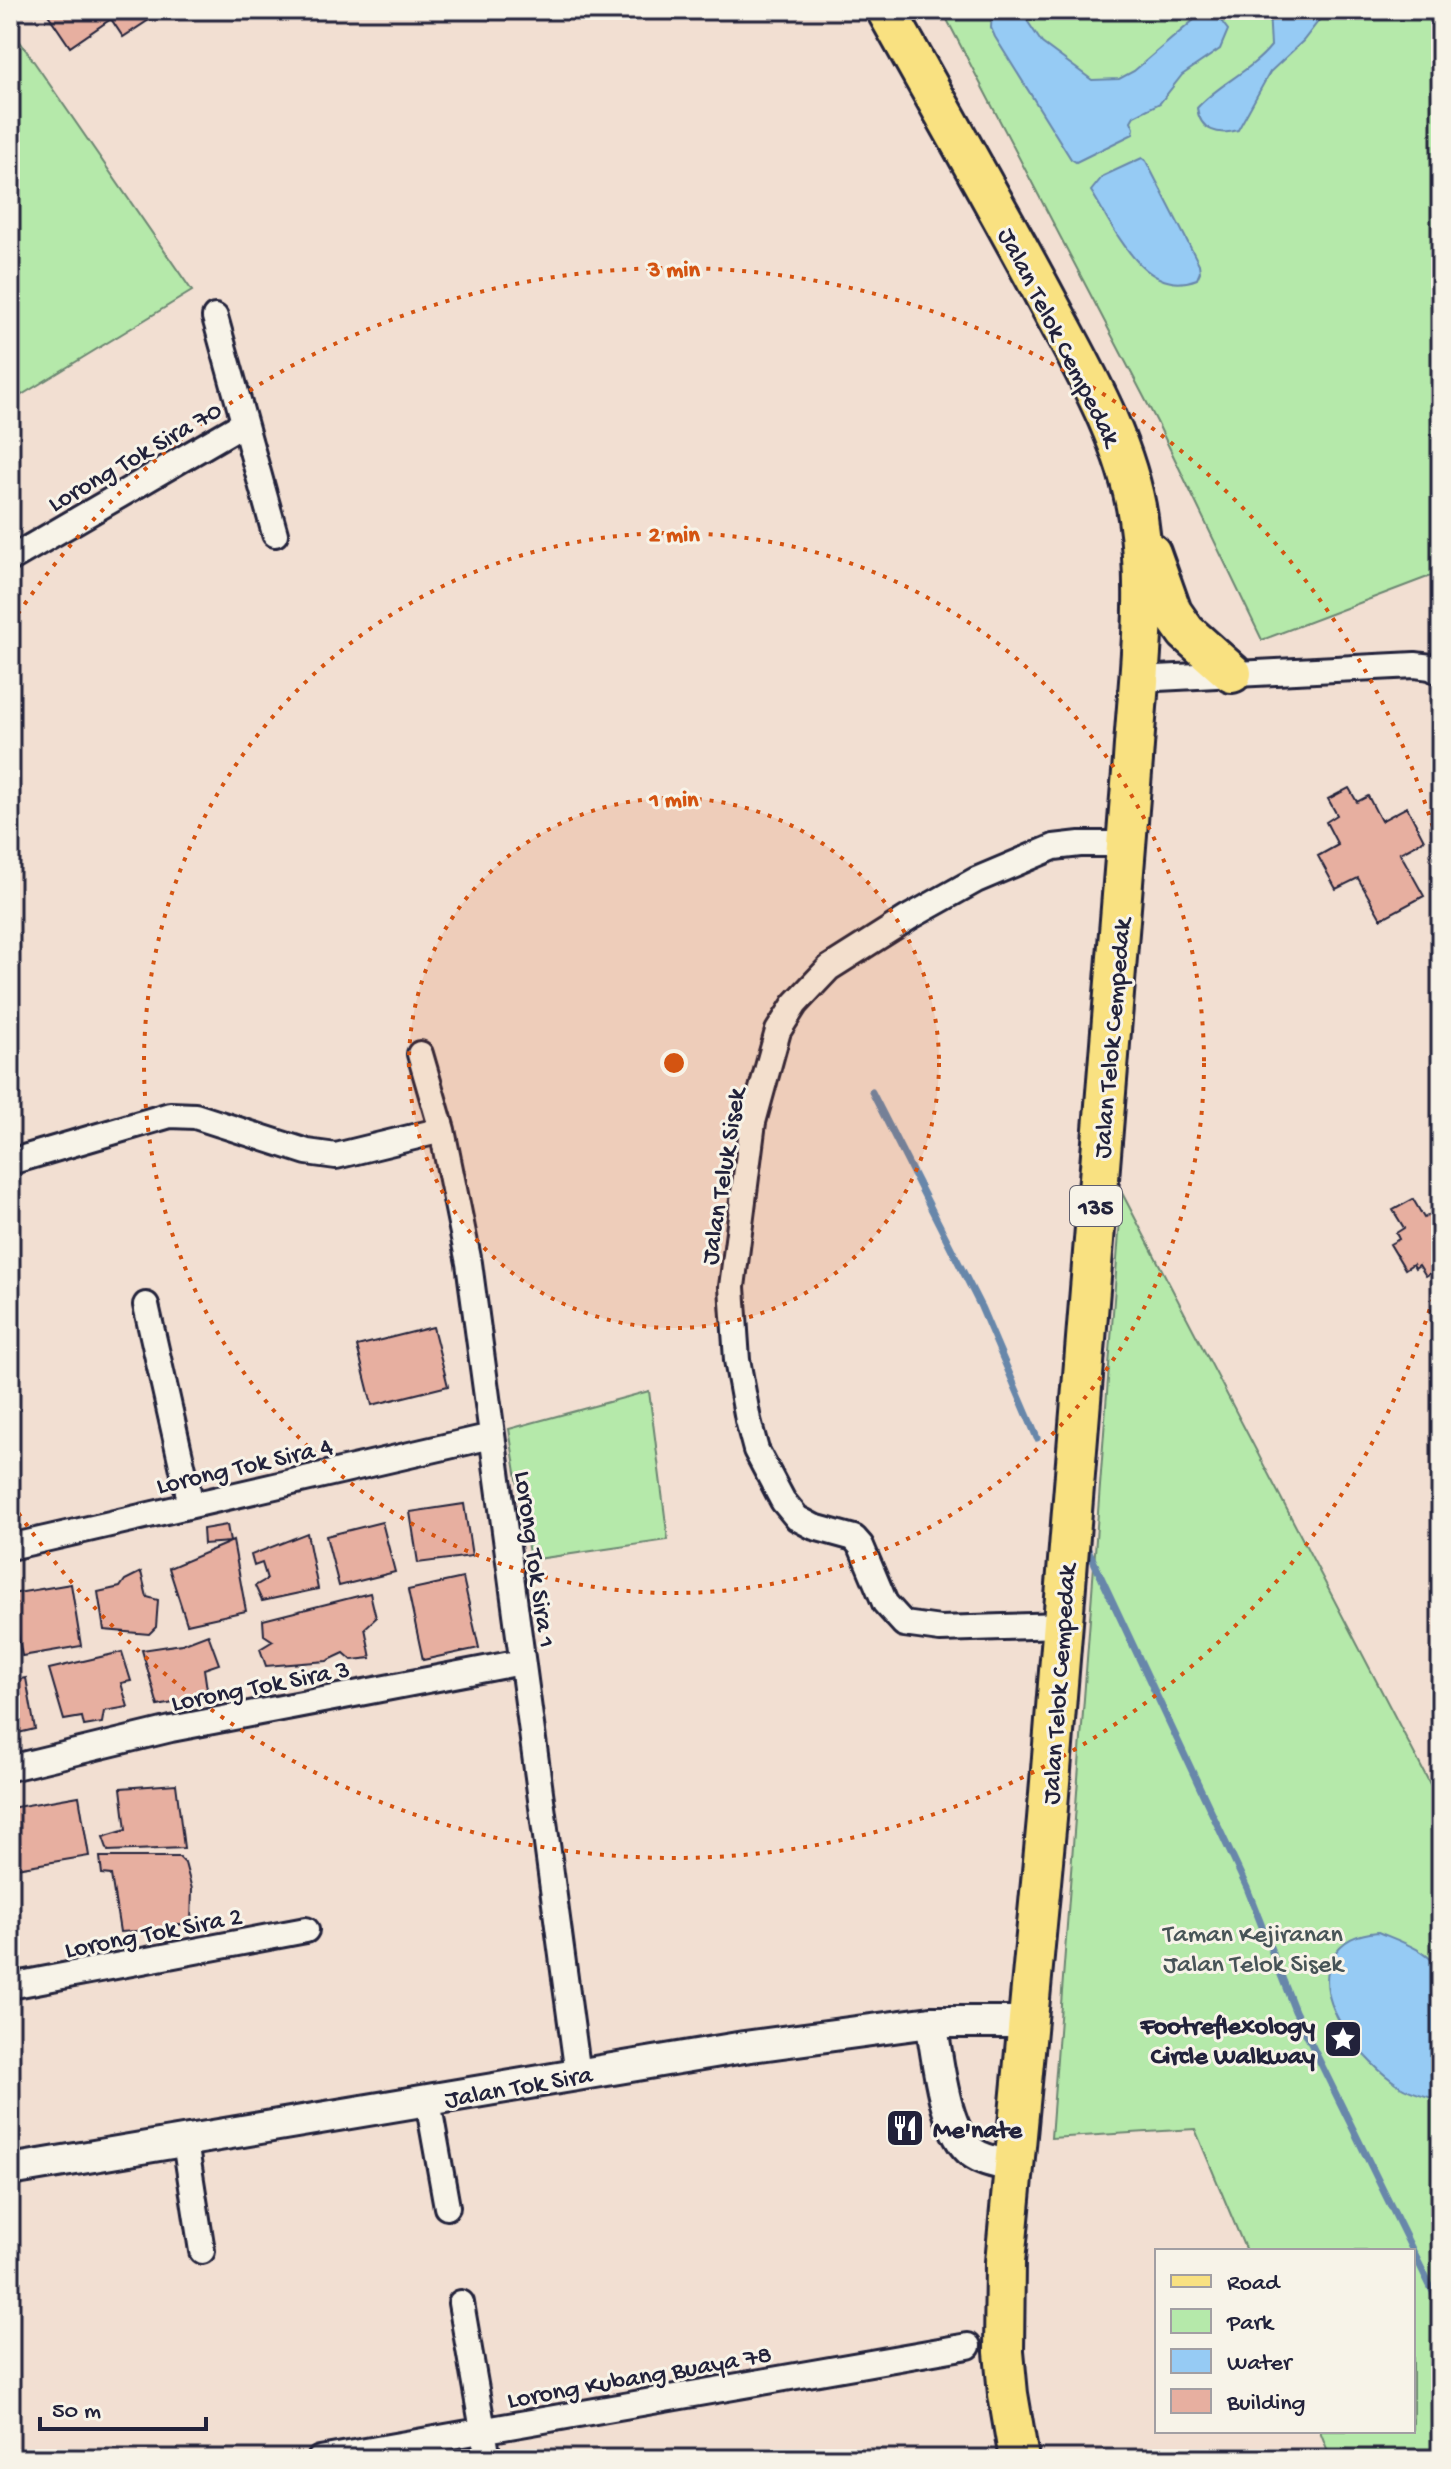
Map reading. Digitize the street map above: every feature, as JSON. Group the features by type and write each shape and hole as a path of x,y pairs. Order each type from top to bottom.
{"main road":[{"name":"Jalan Telok Cempedak","path":"886,10 1072,349 1118,448 1138,516 1143,588 1126,844 1004,2310 1008,2394 1019,2459"},
{"path":"1138,516 1172,612 1186,632 1232,673"}],"street":[{"path":"215,317 275,534"},
{"name":"Lorong Tok Sira 70","path":"10,559 244,423"},
{"path":"1138,679 1415,665 1431,667 1441,673"},
{"name":"Jalan Teluk Sisek","path":"1062,1625 940,1629 904,1624 885,1603 861,1546 854,1538 814,1527 797,1518 783,1501 756,1450 737,1360 732,1287 753,1122 778,1031 795,1004 829,968 976,880 1054,847 1126,844"},
{"name":"Lorong Tok Sira 1","path":"420,1054 442,1130 469,1263 578,2075"},
{"path":"10,1162 170,1115 195,1116 307,1152 336,1156 442,1130"},
{"path":"146,1305 191,1505"},
{"name":"Lorong Tok Sira 4","path":"10,1547 492,1436"},
{"name":"Lorong Tok Sira 3","path":"10,1768 171,1729 522,1662"},
{"name":"Lorong Tok Sira 2","path":"10,1986 306,1930"},
{"path":"931,2022 947,2104 963,2144 974,2154 1014,2167"},
{"name":"Jalan Tok Sira","path":"10,2170 744,2047 931,2022 1028,2022"},
{"path":"428,2101 447,2207"},
{"path":"185,2142 202,2251"},
{"path":"461,2303 488,2459"},
{"name":"Lorong Kubang Buaya 78","path":"320,2459 968,2346"}],"green space":[{"path":"942,10 1441,10 1441,572 1262,640 1157,422"},
{"path":"10,27 192,291 10,402"},
{"name":"Taman Kejiranan Jalan Telok Sisek","path":"1122,1193 1441,1805 1441,2459 1331,2459 1321,2433 1415,2433 1415,2249 1245,2249 1195,2129 1051,2138"},
{"path":"649,1391 668,1540 530,1560 509,1429"}],"water":[{"path":"992,10 1020,10 1042,43 1092,80 1119,79 1134,71 1195,19 1218,17 1228,30 1220,49 1182,75 1160,103 1134,116 1131,121 1133,134 1076,162 1071,159 995,37 991,28"},
{"path":"1269,10 1327,10 1303,41 1270,72 1238,130 1217,132 1206,127 1197,108 1271,46"},
{"path":"1142,158 1199,264 1197,279 1178,283 1161,279 1146,270 1121,240 1091,191 1103,176"},
{"path":"1378,1932 1420,1951 1441,1970 1441,2101 1404,2088 1386,2076 1357,2047 1335,2012 1327,1975 1332,1958 1351,1939"}],"building":[{"path":"45,10 164,10 123,37 111,19 70,47"},
{"path":"1349,788 1357,802 1368,796 1381,821 1407,807 1424,840 1400,853 1424,896 1381,919 1358,878 1336,889 1318,856 1338,845 1326,822 1337,815 1328,799"},
{"path":"1413,1199 1424,1218 1441,1208 1441,1227 1434,1231 1441,1243 1441,1267 1426,1276 1419,1265 1415,1268 1413,1264 1405,1269 1390,1244 1399,1239 1396,1233 1404,1228 1393,1210"},
{"path":"433,1327 448,1386 372,1405 357,1346"},
{"path":"464,1504 472,1556 418,1563 410,1512"},
{"path":"382,1522 395,1572 339,1586 326,1536"},
{"path":"227,1525 230,1542 204,1544 203,1529"},
{"path":"307,1533 318,1589 262,1601 255,1586 267,1579 262,1563 254,1566 251,1555"},
{"path":"233,1541 246,1611 187,1624 169,1568"},
{"path":"141,1572 147,1597 158,1600 156,1627 149,1634 104,1630 98,1592 120,1587 125,1580"},
{"path":"463,1578 479,1648 423,1660 408,1590"},
{"path":"71,1584 81,1646 22,1656 11,1594"},
{"path":"370,1593 376,1618 365,1628 371,1658 352,1660 344,1653 327,1661 266,1666 260,1649 273,1641 264,1635 263,1620"},
{"path":"208,1634 219,1664 204,1669 208,1696 158,1706 142,1650 182,1644"},
{"path":"122,1652 131,1681 121,1683 128,1707 104,1711 102,1723 84,1726 82,1717 64,1720 49,1669"},
{"path":"26,1678 35,1729 10,1735 10,1681"},
{"path":"176,1784 184,1848 108,1851 103,1837 126,1830 121,1788"},
{"path":"79,1796 89,1856 10,1869 10,1808"},
{"path":"100,1857 179,1857 185,1863 192,1889 191,1924 120,1932 111,1875 102,1874"}],"waterway":[{"path":"872,1092 981,1307 1037,1438"},
{"path":"1086,1545 1247,1888 1295,2011 1412,2249"},
{"path":"1415,2255 1441,2308"}],"place":[{"name":"Footreflexology Circle Walkway","path":"1343,2039"},
{"name":"Me'nate","path":"905,2128"}]}
